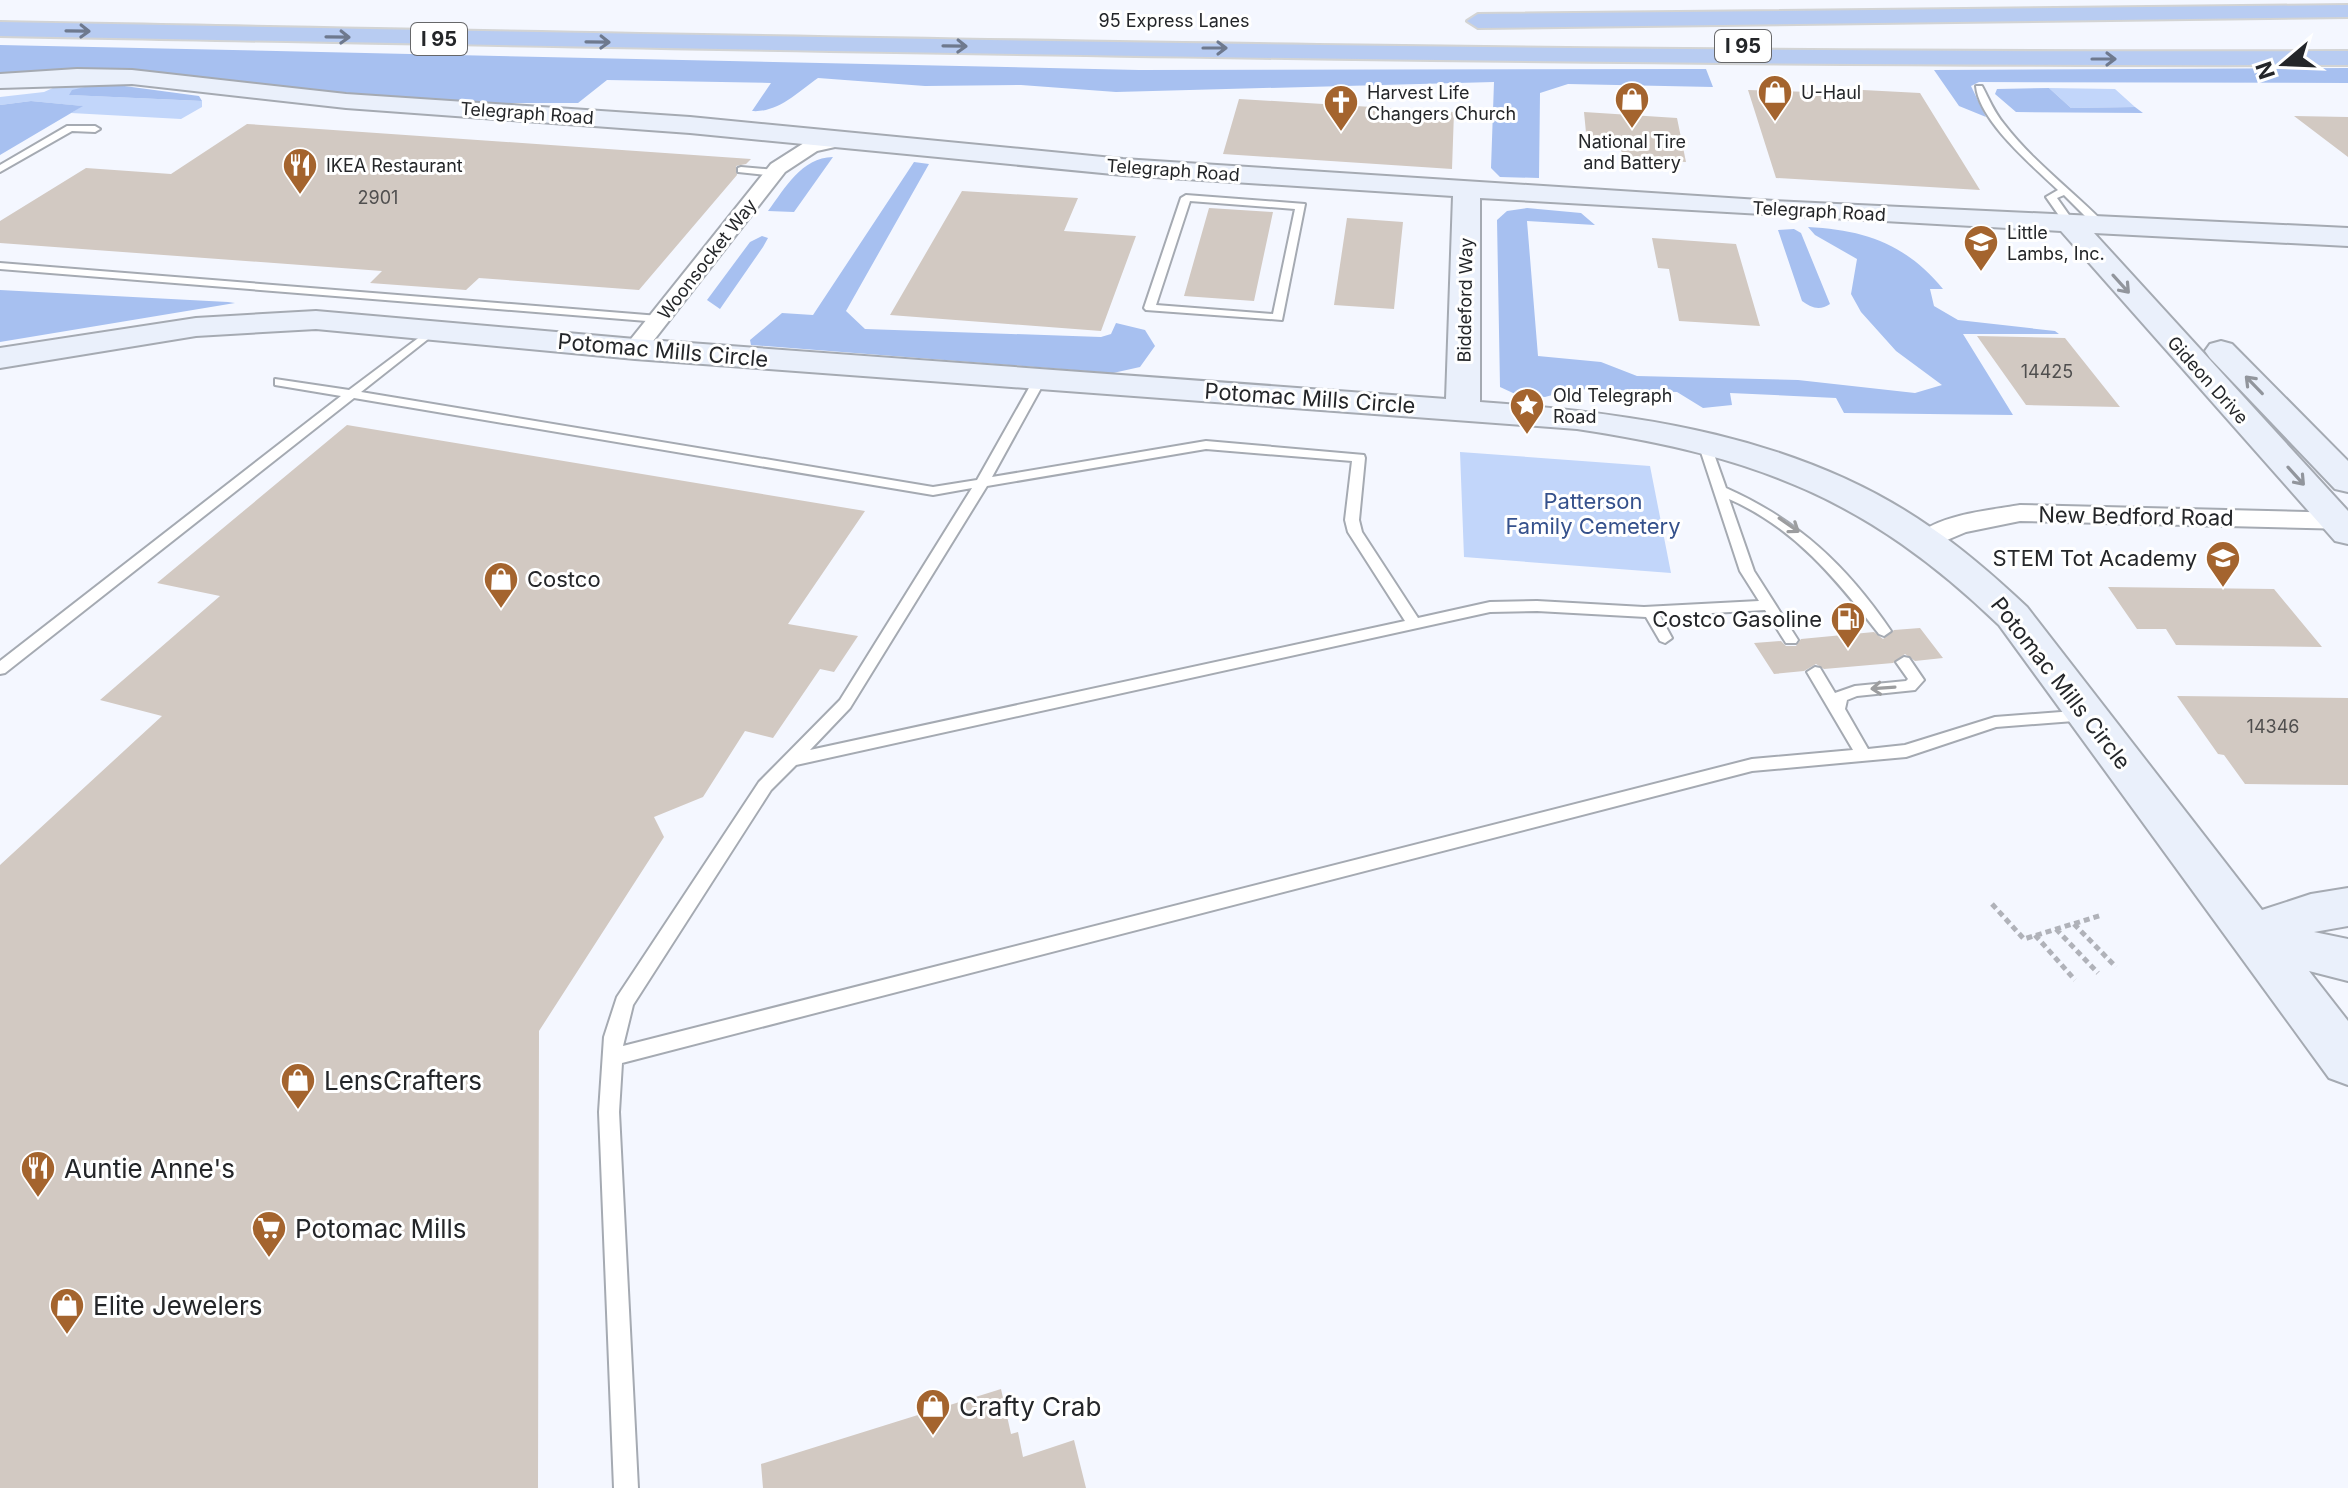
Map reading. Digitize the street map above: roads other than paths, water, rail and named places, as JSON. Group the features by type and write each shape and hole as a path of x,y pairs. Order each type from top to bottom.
{"highway":[{"path":"1452,21 2348,11"},
{"name":"I 95","path":"0,29 598,42 1382,49 2348,37"},
{"path":"1382,49 2039,59 2348,58"}],"street":[{"name":"Telegraph Road","path":"0,81 77,76 132,77 346,101 734,129 1098,165 1467,190 2342,238"},
{"path":"734,129 777,145 780,151 776,170"},
{"name":"Woonsocket Way","path":"635,349 776,170 811,147 846,139"},
{"name":"Biddeford Way","path":"1463,410 1467,190"},
{"name":"Gideon Drive","path":"2086,226 2348,481"},
{"name":"Gideon Drive","path":"2086,226 2344,525"},
{"name":"Potomac Mills Circle","path":"0,358 169,328 232,322 316,320 635,349 1463,410 1639,427 1703,440 1790,467 1840,489 1928,540 1981,582 2013,616 2348,1062"},
{"name":"New Bedford Road","path":"1928,540 1958,525 2020,513 2344,525"},
{"path":"2255,938 2280,923 2317,909 2348,907"},
{"path":"2255,938 2348,960"}],"lane":[{"path":"1979,88 2001,123 2062,192 2078,200 2086,226"},
{"path":"0,169 70,128 95,129"},
{"path":"741,170 776,170"},
{"path":"1301,206 1186,198 1150,308 1278,318 1307,179"},
{"path":"2062,192 2051,197 2086,226"},
{"path":"0,266 659,319"},
{"path":"0,669 433,330"},
{"path":"626,1488 609,1112 614,1037 631,991 765,786 845,704 981,485 1040,379"},
{"path":"279,382 913,489 945,491 1206,445 1359,458 1352,520 1355,532 1414,624"},
{"path":"1703,440 1747,571 1791,640"},
{"path":"1720,490 1767,511 1810,540 1884,631"},
{"path":"789,761 1490,607 1537,606 1651,612 1769,605"},
{"path":"1651,612 1665,638"},
{"path":"1837,709 1840,697 1855,691 1910,686 1916,680 1904,662"},
{"path":"1815,672 1864,755"},
{"path":"611,1057 1752,765 1906,751 1995,722 2087,715"}],"place":[{"name":"U-Haul","path":"1775,123"},
{"name":"National Tire and Battery","path":"1632,130"},
{"name":"Harvest Life Changers Church","path":"1341,133"},
{"name":"IKEA Restaurant","path":"300,196"},
{"name":"Little Lambs, Inc.","path":"1981,273"},
{"name":"Old Telegraph Road","path":"1527,436"},
{"name":"STEM Tot Academy","path":"2223,589"},
{"name":"Costco","path":"501,610"},
{"name":"Costco Gasoline","path":"1848,650"},
{"name":"LensCrafters","path":"298,1111"},
{"name":"Auntie Anne's","path":"38,1199"},
{"name":"Potomac Mills","path":"269,1259"},
{"name":"Elite Jewelers","path":"67,1336"},
{"name":"Crafty Crab","path":"933,1437"}],"park label":[{"name":"Patterson Family Cemetery","path":"1593,514"}]}
